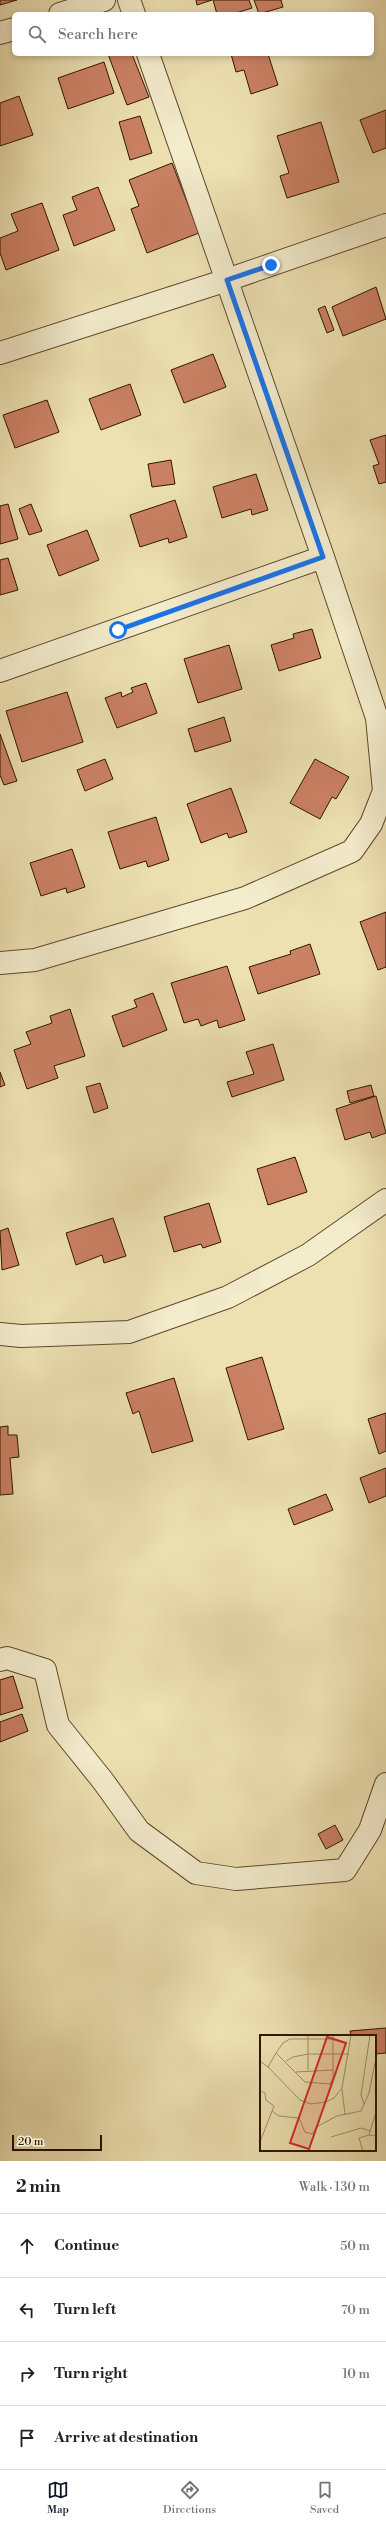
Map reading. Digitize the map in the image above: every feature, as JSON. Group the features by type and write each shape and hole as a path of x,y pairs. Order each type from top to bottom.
{"street":[{"path":"66,12 104,0"},
{"path":"129,0 133,12"},
{"path":"0,33 12,30"},
{"path":"0,964 35,960 245,898 352,851 371,824 384,792 377,718 323,557 149,56"},
{"path":"0,353 227,280 386,225"},
{"path":"0,671 323,557"},
{"path":"0,1334 21,1336 128,1332 228,1298 308,1255 386,1200"},
{"path":"0,1660 7,1658 45,1670 58,1725 103,1781 139,1831 196,1873 236,1879 345,1870 370,1830 386,1784"}],"building":[{"path":"0,0 17,0 0,5"},
{"path":"196,0 212,0 197,5"},
{"path":"213,0 249,0 252,8 239,12 216,12"},
{"path":"254,0 281,0 283,7 266,12 258,12"},
{"path":"109,56 133,56 149,97 127,105"},
{"path":"232,56 269,56 278,85 251,94 244,70 236,72"},
{"path":"104,62 114,93 68,109 58,78"},
{"path":"19,96 33,135 0,146 0,103"},
{"path":"386,110 386,148 373,153 360,120"},
{"path":"140,116 152,153 130,160 119,122"},
{"path":"321,122 339,182 287,198 280,176 289,173 277,136"},
{"path":"172,163 199,233 147,253 131,209 139,206 129,180"},
{"path":"98,187 115,230 74,246 63,215 77,210 72,197"},
{"path":"42,203 59,250 6,270 0,253 0,238 18,231 11,214"},
{"path":"376,287 386,319 343,336 332,307"},
{"path":"325,306 334,330 327,333 318,309"},
{"path":"213,354 226,387 184,403 171,370"},
{"path":"130,384 141,415 101,430 89,399"},
{"path":"47,400 59,432 15,448 3,415"},
{"path":"386,435 386,482 379,484 373,466 379,464 370,440"},
{"path":"171,460 175,484 152,487 148,464"},
{"path":"256,474 268,510 252,515 251,509 222,518 213,487"},
{"path":"175,500 187,537 169,543 168,538 140,547 130,515"},
{"path":"8,504 18,539 0,544 0,506"},
{"path":"31,504 42,531 29,535 19,509"},
{"path":"87,530 99,560 59,576 47,545"},
{"path":"8,558 18,590 0,595 0,560"},
{"path":"312,629 321,658 279,671 271,645 294,638 293,634"},
{"path":"229,645 242,689 198,703 184,659"},
{"path":"146,683 157,713 117,728 105,698 121,692 122,697 133,692 131,688"},
{"path":"67,692 83,742 22,762 6,711"},
{"path":"224,717 231,741 195,752 188,729"},
{"path":"0,734 17,781 4,785 0,775"},
{"path":"105,759 113,779 85,791 77,770"},
{"path":"315,759 349,777 336,799 332,797 320,819 290,803"},
{"path":"231,788 247,832 229,838 227,833 201,843 187,804"},
{"path":"156,817 169,860 148,867 146,861 120,869 108,832"},
{"path":"72,849 85,887 67,893 66,888 41,896 30,863"},
{"path":"386,912 386,967 378,970 360,922"},
{"path":"310,944 320,974 258,994 249,967 291,954 290,951"},
{"path":"227,966 245,1020 219,1028 217,1020 201,1026 198,1019 184,1023 171,983"},
{"path":"153,993 167,1030 123,1047 112,1016 137,1007 134,1000"},
{"path":"70,1009 85,1056 54,1066 58,1078 27,1089 14,1050 31,1044 26,1032 52,1023 50,1016"},
{"path":"273,1044 284,1080 232,1097 227,1082 254,1074 246,1052"},
{"path":"0,1072 5,1085 0,1087"},
{"path":"100,1083 108,1108 94,1113 86,1087"},
{"path":"371,1085 374,1096 350,1103 347,1091"},
{"path":"376,1096 386,1133 372,1138 370,1132 345,1140 336,1109"},
{"path":"295,1157 307,1192 268,1205 257,1169"},
{"path":"209,1203 221,1242 203,1248 201,1244 174,1252 164,1217"},
{"path":"113,1218 126,1256 104,1263 102,1255 76,1265 66,1233"},
{"path":"8,1228 19,1265 2,1270 0,1231"},
{"path":"262,1357 284,1429 248,1440 226,1368"},
{"path":"174,1378 193,1441 152,1453 139,1411 133,1414 126,1393"},
{"path":"386,1413 386,1451 379,1454 368,1419"},
{"path":"8,1426 8,1435 17,1435 19,1457 10,1458 13,1494 0,1495 0,1427"},
{"path":"386,1468 386,1496 369,1503 360,1478"},
{"path":"326,1494 333,1510 294,1525 288,1509"},
{"path":"13,1676 23,1708 0,1715 0,1680"},
{"path":"22,1714 28,1731 0,1742 0,1722"},
{"path":"335,1825 343,1840 326,1849 318,1834"},
{"path":"386,2028 386,2053 376,2054 376,2035 351,2035 350,2031"}],"route":[{"path":"118,630 323,557 227,280 271,265"}]}
